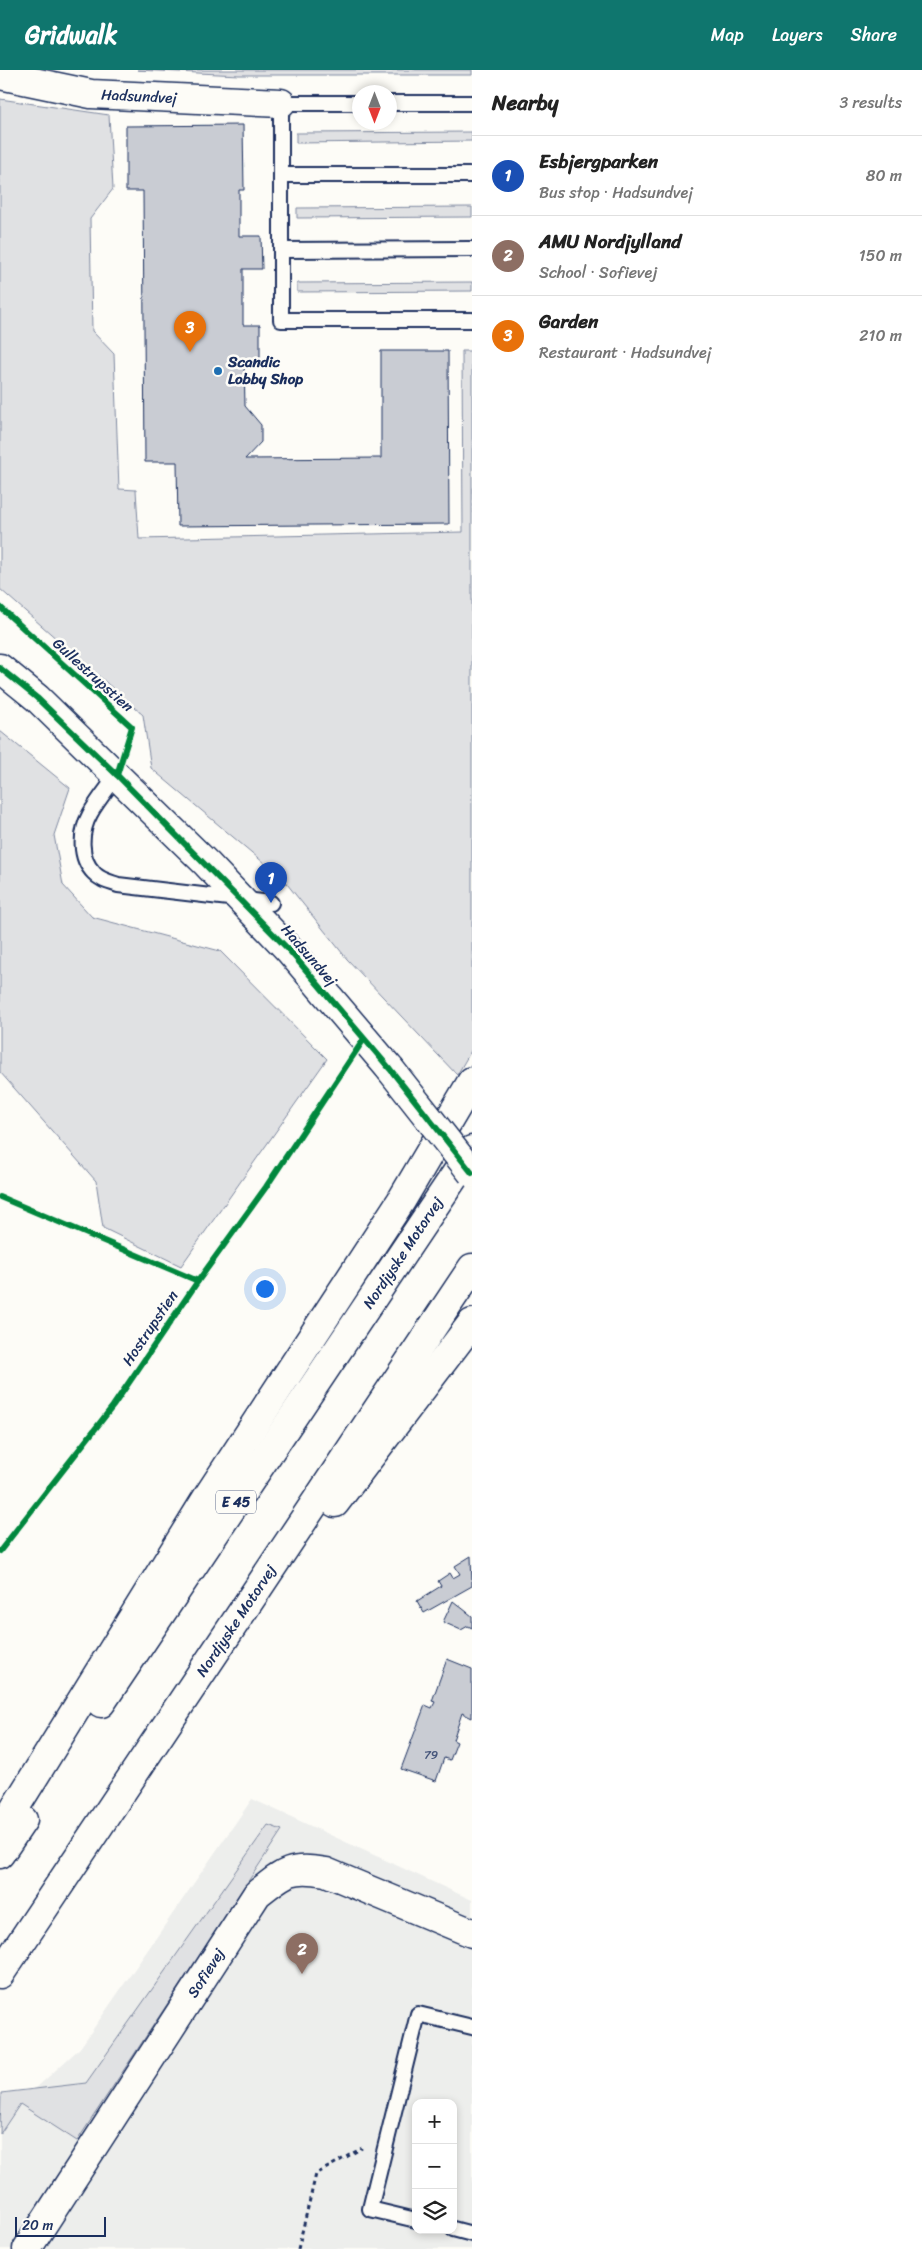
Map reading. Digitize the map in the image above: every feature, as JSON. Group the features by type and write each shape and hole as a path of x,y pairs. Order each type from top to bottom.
{"main road":[{"name":"Hadsundvej","path":"0,75 91,94 281,103"},
{"name":"Hadsundvej","path":"0,668 37,698 117,775 289,950 390,1069 472,1173"},
{"path":"0,1832 208,1496 401,1200 472,1081"},
{"name":"Nordjyske Motorvej","path":"0,1854 472,1150"},
{"name":"Nordjyske Motorvej","path":"0,1974 472,1268"},
{"path":"162,1729 472,1323"},
{"name":"Sofievej","path":"27,2249 257,1894 280,1875 304,1868 326,1872 472,1933"}],"lane":[{"path":"352,103 281,103 281,320 472,320"},
{"path":"397,103 472,103"},
{"path":"281,175 472,175"},
{"path":"281,250 472,249"},
{"path":"117,775 89,815 82,837 85,860 93,873 102,879 118,885 271,903"},
{"path":"412,2219 370,2209 418,2014 472,2027"},
{"path":"457,2230 472,2234"}],"path":[{"path":"298,2249 316,2174 388,2133"}],"shaded area":[{"path":"137,70 472,70 472,75 239,75"},
{"path":"0,99 109,115 113,189 90,219 92,331 114,354 119,489 136,490 139,539 463,532 462,351 472,351 472,1049 457,1075 347,959 283,879 151,768 143,715 0,589"},
{"path":"472,132 472,141 296,143 296,133"},
{"path":"472,207 472,217 297,218 297,208"},
{"path":"472,282 472,291 297,292 297,283"},
{"path":"0,731 70,788 54,835 63,885 92,917 220,951 327,1059 181,1266 103,1228 96,1181 0,1072"},
{"path":"252,1799 472,1900 472,2249 0,2249 0,2134 23,2100 80,2048"},
{"path":"268,1825 282,1830 77,2141 20,2104 0,2134 1,2093 86,2083"}],"building":[{"path":"243,125 244,190 239,190 239,236 261,236 262,269 243,269 243,325 260,325 260,362 244,362 245,406 261,425 261,442 245,459 381,458 381,351 448,351 449,524 178,526 177,462 145,462 143,191 126,191 126,126"},
{"path":"471,1556 472,1586 424,1613 417,1601 441,1586 438,1581 450,1573 453,1578 460,1574 455,1566"},
{"path":"453,1601 472,1616 472,1628 468,1626 461,1630 443,1622"},
{"path":"447,1659 472,1669 472,1718 462,1713 453,1740 457,1742 450,1760 444,1758 436,1781 401,1769 425,1705 432,1708 435,1702 432,1701"}],"cycle path":[{"name":"Gullestrupstien","path":"0,607 132,727 117,775"},
{"path":"0,668 37,698 117,775 289,950 390,1069 472,1173"},
{"name":"Hostrupstien","path":"0,1551 113,1406 198,1281 266,1187 364,1039"},
{"path":"0,1197 198,1281"}],"place":[{"name":"Garden","path":"190,352"},
{"name":"Scandic Lobby Shop","path":"218,371"},
{"name":"Esbjergparken","path":"271,903"},
{"name":"AMU Nordjylland","path":"302,1974"}]}
